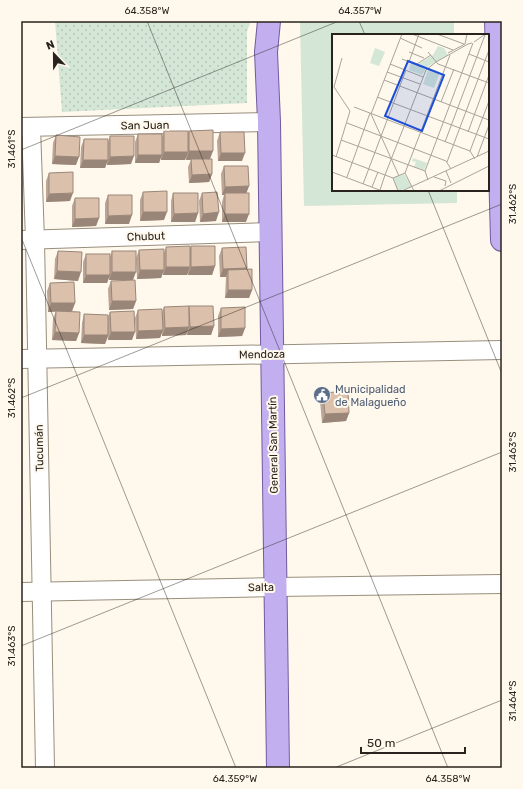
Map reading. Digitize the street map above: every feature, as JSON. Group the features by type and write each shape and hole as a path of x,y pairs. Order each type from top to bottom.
{"main road":[{"name":"General San Martín","path":"269,21 266,52 269,122 278,768"},
{"path":"496,21 502,240"}],"street":[{"name":"San Juan","path":"26,127 269,122"},
{"name":"Tucumán","path":"26,127 29,359 42,592 45,768"},
{"name":"Chubut","path":"28,240 270,232"},
{"name":"Mendoza","path":"29,359 502,350"},
{"name":"Salta","path":"21,592 502,584"}],"green space":[{"path":"55,21 251,21 247,31 247,103 62,112"},
{"path":"300,21 454,21 454,34 332,34 332,191 457,191 457,203 304,206"}],"building":[{"path":"213,130 213,151 189,151 189,131"},
{"path":"164,131 188,131 188,152 164,152"},
{"path":"220,132 244,132 245,153 221,153"},
{"path":"138,134 162,134 162,155 138,155"},
{"path":"56,135 80,137 79,157 55,156"},
{"path":"110,136 134,136 134,156 110,157"},
{"path":"84,139 108,139 108,160 83,160"},
{"path":"191,159 212,159 212,174 192,175"},
{"path":"224,166 248,166 249,186 225,187"},
{"path":"73,172 73,193 49,194 49,173"},
{"path":"167,191 167,212 143,212 143,192"},
{"path":"217,192 219,212 203,214 202,193"},
{"path":"173,193 198,193 198,213 174,214"},
{"path":"225,193 249,193 249,214 225,214"},
{"path":"108,195 132,195 132,215 108,216"},
{"path":"75,198 99,198 99,218 75,219"},
{"path":"190,246 190,267 166,267 166,247"},
{"path":"191,246 215,246 215,266 191,267"},
{"path":"246,247 247,268 223,269 222,248"},
{"path":"164,249 164,270 140,270 139,250"},
{"path":"58,251 82,252 81,272 57,271"},
{"path":"112,251 136,251 136,272 112,272"},
{"path":"86,254 110,254 110,275 86,275"},
{"path":"252,269 252,290 228,290 228,270"},
{"path":"135,280 136,301 112,301 111,281"},
{"path":"74,282 75,303 51,303 50,283"},
{"path":"189,306 189,327 165,328 164,307"},
{"path":"189,306 213,306 214,326 190,327"},
{"path":"245,307 245,328 221,329 221,308"},
{"path":"162,309 163,330 138,331 138,310"},
{"path":"56,311 80,312 79,333 55,332"},
{"path":"134,311 135,332 111,332 110,312"},
{"path":"84,314 108,315 108,335 84,335"},
{"path":"348,391 349,413 325,414 323,393"}],"place":[{"name":"Municipalidad de Malagueño","path":"322,395"}]}
